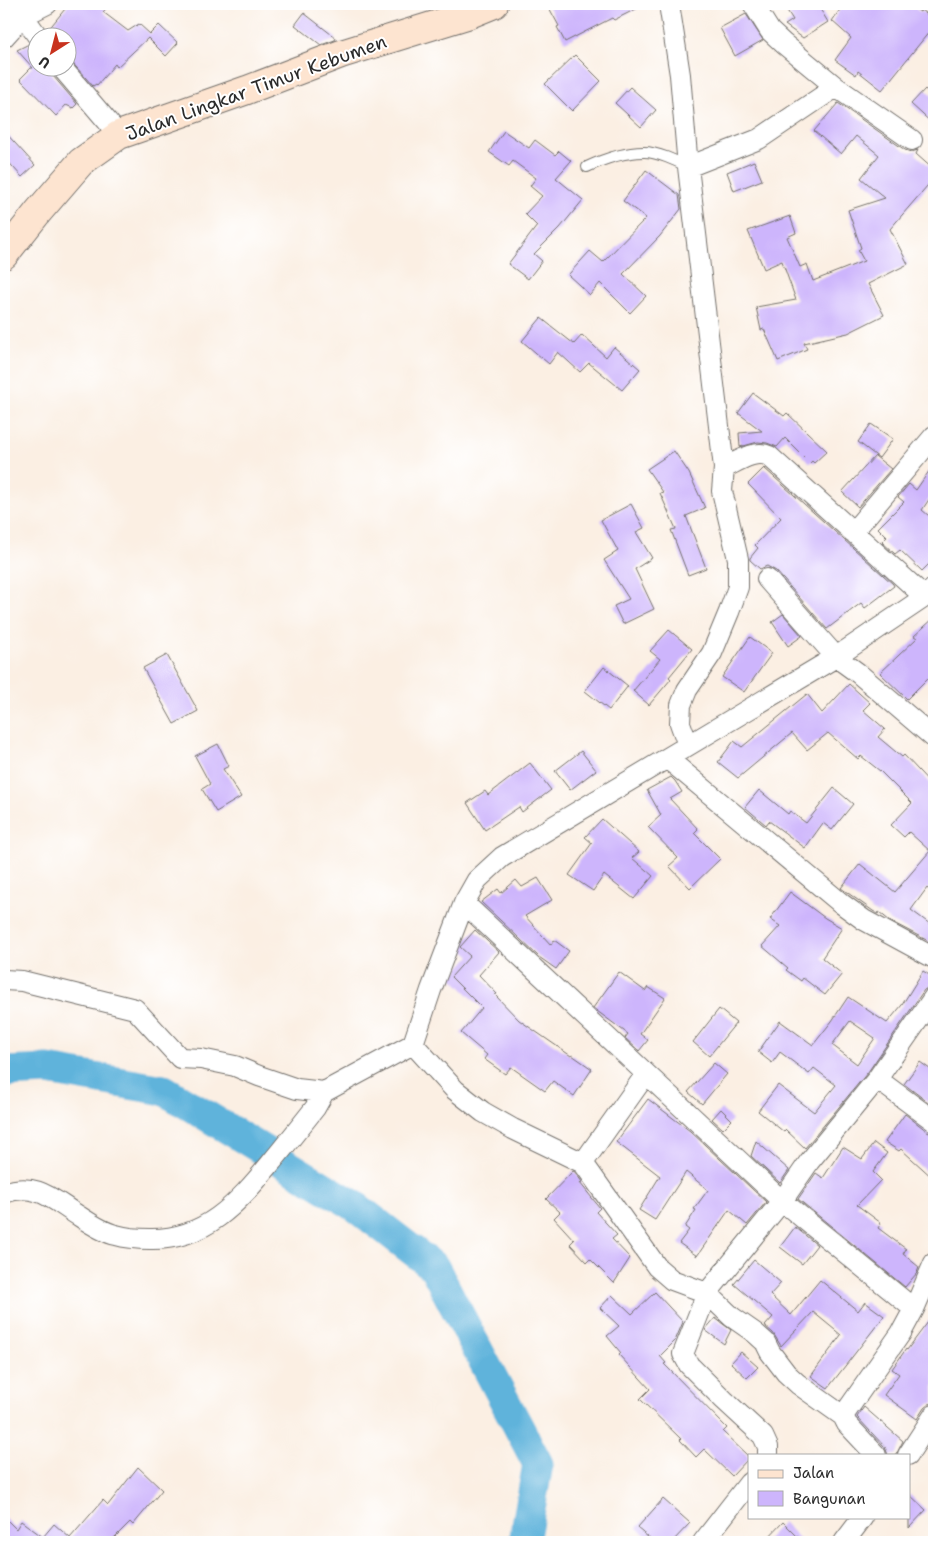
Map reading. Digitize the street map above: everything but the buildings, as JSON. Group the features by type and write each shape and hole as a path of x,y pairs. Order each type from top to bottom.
{"main road":[{"name":"Jalan Lingkar Timur Kebumen","path":"4,255 81,162 119,135 247,90 341,54 467,15 494,4"}],"street":[{"path":"17,10 47,4"},
{"path":"669,4 680,75 681,164 724,468 722,491 738,559 738,587 729,612 712,653 687,690 681,705 680,723 688,745"},
{"path":"752,4 770,31 836,88 912,140"},
{"path":"4,37 17,10"},
{"path":"17,10 31,28"},
{"path":"71,78 119,135"},
{"path":"681,164 759,139 836,88"},
{"path":"853,532 934,436"},
{"path":"4,1193 16,1189 31,1190 53,1197 80,1217 115,1235 140,1239 166,1239 189,1234 214,1221 245,1194 320,1100 413,1044 464,903 477,880 502,857 668,759 826,646 930,593 853,532 769,456 764,453 757,453 724,468"},
{"path":"767,579 826,646 934,738"},
{"path":"668,759 864,920 934,958"},
{"path":"464,903 782,1201 914,1308"},
{"path":"4,980 22,981 135,1008 174,1052 235,1066 320,1100"},
{"path":"768,1454 768,1447 763,1436 689,1365 683,1354 685,1348 707,1293 782,1201 810,1162 876,1079 934,997"},
{"path":"413,1044 455,1090 484,1112 583,1163 657,1267 672,1280 707,1293 732,1317 765,1342 786,1374 843,1416 847,1424 875,1454"},
{"path":"583,1163 646,1074"},
{"path":"876,1079 934,1121"},
{"path":"843,1416 901,1333 934,1263"},
{"path":"909,1454 934,1415"},
{"path":"703,1542 748,1484"},
{"path":"844,1542 862,1518"}],"lane":[{"path":"586,167 603,160 645,152 681,164"}],"waterway":[{"path":"4,1072 48,1070 164,1090 355,1206 434,1267 538,1464 524,1542"}]}
